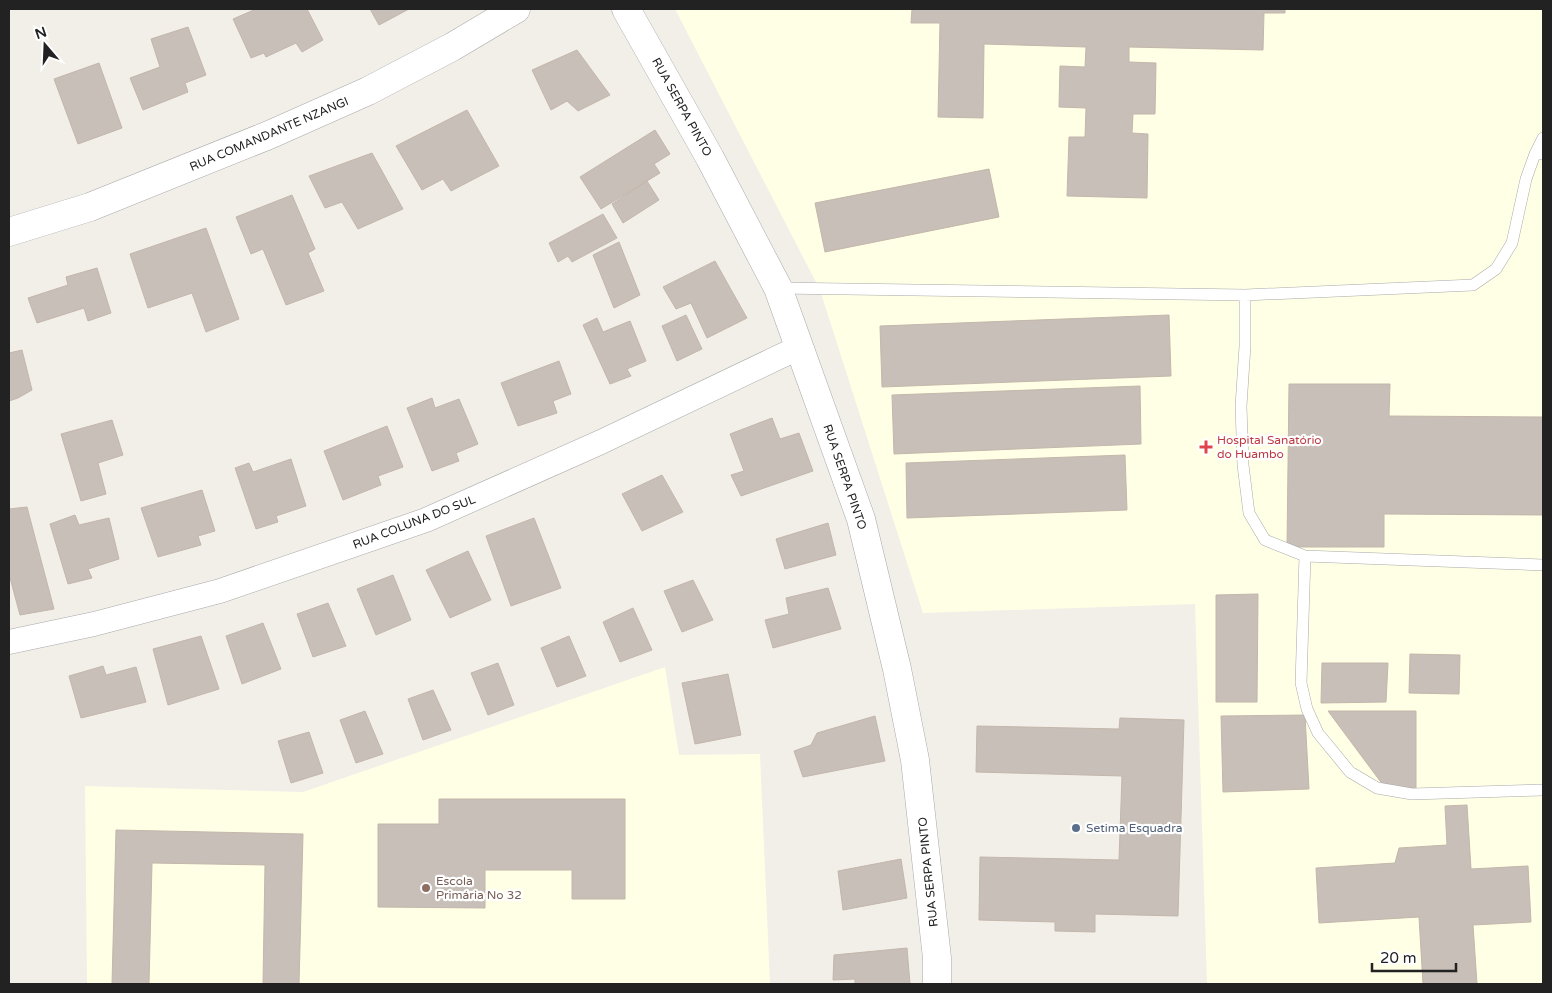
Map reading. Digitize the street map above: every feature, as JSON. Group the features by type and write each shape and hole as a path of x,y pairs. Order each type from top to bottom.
{"street":[{"name":"RUA COMANDANTE NZANGI","path":"9,232 90,207 270,135 368,92 452,48 516,9"},
{"name":"RUA SERPA PINTO","path":"626,9 710,158 778,288 861,519 897,669 915,760 937,958 937,984"},
{"name":"RUA COLUNA DO SUL","path":"9,642 94,624 220,591 426,520 601,442 800,347"}],"lane":[{"path":"778,288 1245,295 1473,285 1496,268 1512,243 1526,179 1539,154 1543,138"},
{"path":"1245,295 1246,346 1241,406 1243,465 1249,513 1264,540 1305,556 1543,565"},
{"path":"1305,556 1302,684 1307,709 1318,733 1350,772 1377,788 1412,794 1543,790"}],"shaded area":[{"name":"Hospital Sanatório do Huambo","path":"675,9 1543,9 1543,984 1207,984 1195,604 923,613 820,290"},
{"name":"Escola Primária No 32","path":"665,667 679,755 760,754 770,984 87,984 85,786 303,792"}],"building":[{"path":"256,9 307,9 323,40 302,52 296,43 266,57 264,53 251,58 233,19"},
{"path":"370,9 409,9 379,25"},
{"path":"912,9 1285,9 1285,13 1264,13 1263,50 1129,47 1129,62 1156,63 1155,114 1133,114 1132,133 1148,134 1147,198 1067,196 1069,137 1085,137 1086,108 1059,107 1060,66 1085,67 1086,47 984,44 983,118 938,117 940,23 911,23"},
{"path":"188,27 206,75 185,83 188,92 143,110 130,78 160,67 151,39"},
{"path":"577,50 610,95 578,111 567,101 551,110 532,70"},
{"path":"99,63 122,128 78,144 54,79"},
{"path":"467,110 499,166 451,191 443,179 422,190 396,146"},
{"path":"655,130 670,154 654,164 660,173 601,209 580,177"},
{"path":"372,153 403,209 358,229 342,202 325,208 309,176"},
{"path":"989,169 999,217 825,252 815,203"},
{"path":"647,181 659,200 623,223 612,204"},
{"path":"292,195 315,249 308,253 324,291 286,305 263,249 251,254 236,217"},
{"path":"603,214 617,238 572,262 568,256 558,262 549,243"},
{"path":"206,228 239,319 206,332 192,293 148,308 130,254"},
{"path":"619,242 640,295 614,308 593,255"},
{"path":"715,261 747,318 707,338 691,303 676,309 663,287"},
{"path":"97,268 111,313 88,321 84,308 37,323 28,298 68,285 66,277"},
{"path":"686,315 702,349 677,361 662,326"},
{"path":"1169,315 1171,376 882,387 880,326"},
{"path":"597,318 603,332 630,321 646,361 627,369 631,376 610,384 583,325"},
{"path":"22,350 32,390 9,401 9,353"},
{"path":"559,361 571,394 553,401 557,413 518,426 501,383"},
{"path":"1289,384 1390,384 1389,416 1543,417 1543,515 1384,514 1384,547 1287,547"},
{"path":"1140,386 1141,444 894,454 892,395"},
{"path":"432,398 435,408 459,399 478,444 456,453 459,461 432,471 407,408"},
{"path":"772,418 780,439 799,433 813,471 741,496 731,475 744,471 730,434"},
{"path":"112,420 123,455 98,463 106,494 81,501 61,434"},
{"path":"387,426 403,467 378,476 381,485 343,500 324,451"},
{"path":"1125,455 1127,510 907,518 906,463"},
{"path":"291,459 306,506 276,516 278,522 256,529 235,468 249,463 253,472"},
{"path":"662,475 683,512 642,531 622,494"},
{"path":"202,490 215,531 198,536 201,545 158,557 141,508"},
{"path":"27,507 54,609 20,615 9,574 9,509"},
{"path":"75,515 79,525 109,518 119,559 88,569 92,578 68,584 50,524"},
{"path":"534,518 561,588 511,606 486,536"},
{"path":"828,523 836,555 785,569 776,539"},
{"path":"468,551 491,600 450,618 426,570"},
{"path":"393,575 411,620 376,635 357,589"},
{"path":"693,580 713,620 682,632 664,591"},
{"path":"828,588 841,629 773,648 765,620 789,614 786,598"},
{"path":"1258,594 1257,702 1216,702 1216,595"},
{"path":"328,603 346,646 313,657 297,614"},
{"path":"633,608 652,650 620,662 603,622"},
{"path":"263,623 281,669 242,684 226,636"},
{"path":"201,636 219,689 168,705 153,649"},
{"path":"569,636 586,676 557,687 541,648"},
{"path":"1410,654 1460,655 1459,694 1409,693"},
{"path":"498,663 514,705 488,715 471,673"},
{"path":"1322,663 1388,663 1386,702 1321,703"},
{"path":"103,666 106,675 136,667 146,702 81,718 69,676"},
{"path":"728,674 741,735 695,744 682,683"},
{"path":"433,690 451,730 423,740 408,699"},
{"path":"365,711 383,754 356,763 340,720"},
{"path":"1328,711 1416,711 1416,789 1383,785"},
{"path":"1305,715 1309,789 1223,792 1221,716"},
{"path":"875,716 885,761 803,777 794,751 811,745 817,733"},
{"path":"1120,718 1184,720 1178,916 1095,914 1095,932 1055,931 1055,922 979,920 980,857 1119,860 1122,776 976,772 977,726 1119,729"},
{"path":"309,732 323,773 291,783 278,741"},
{"path":"439,799 625,799 625,899 572,899 572,870 485,870 485,908 378,907 378,824 439,824"},
{"path":"1467,805 1471,869 1528,866 1531,922 1473,925 1477,984 1423,984 1419,917 1319,923 1316,868 1395,863 1399,848 1447,845 1445,806"},
{"path":"116,830 303,834 299,984 263,984 265,865 152,863 149,984 112,984"},
{"path":"901,859 907,898 843,910 838,871"},
{"path":"907,948 910,984 855,984 855,979 833,980 834,955"}],"place":[{"name":"Hospital Sanatório do Huambo","path":"1206,447"},
{"name":"Setima Esquadra","path":"1076,828"},
{"name":"Escola Primária No 32","path":"426,888"}]}
